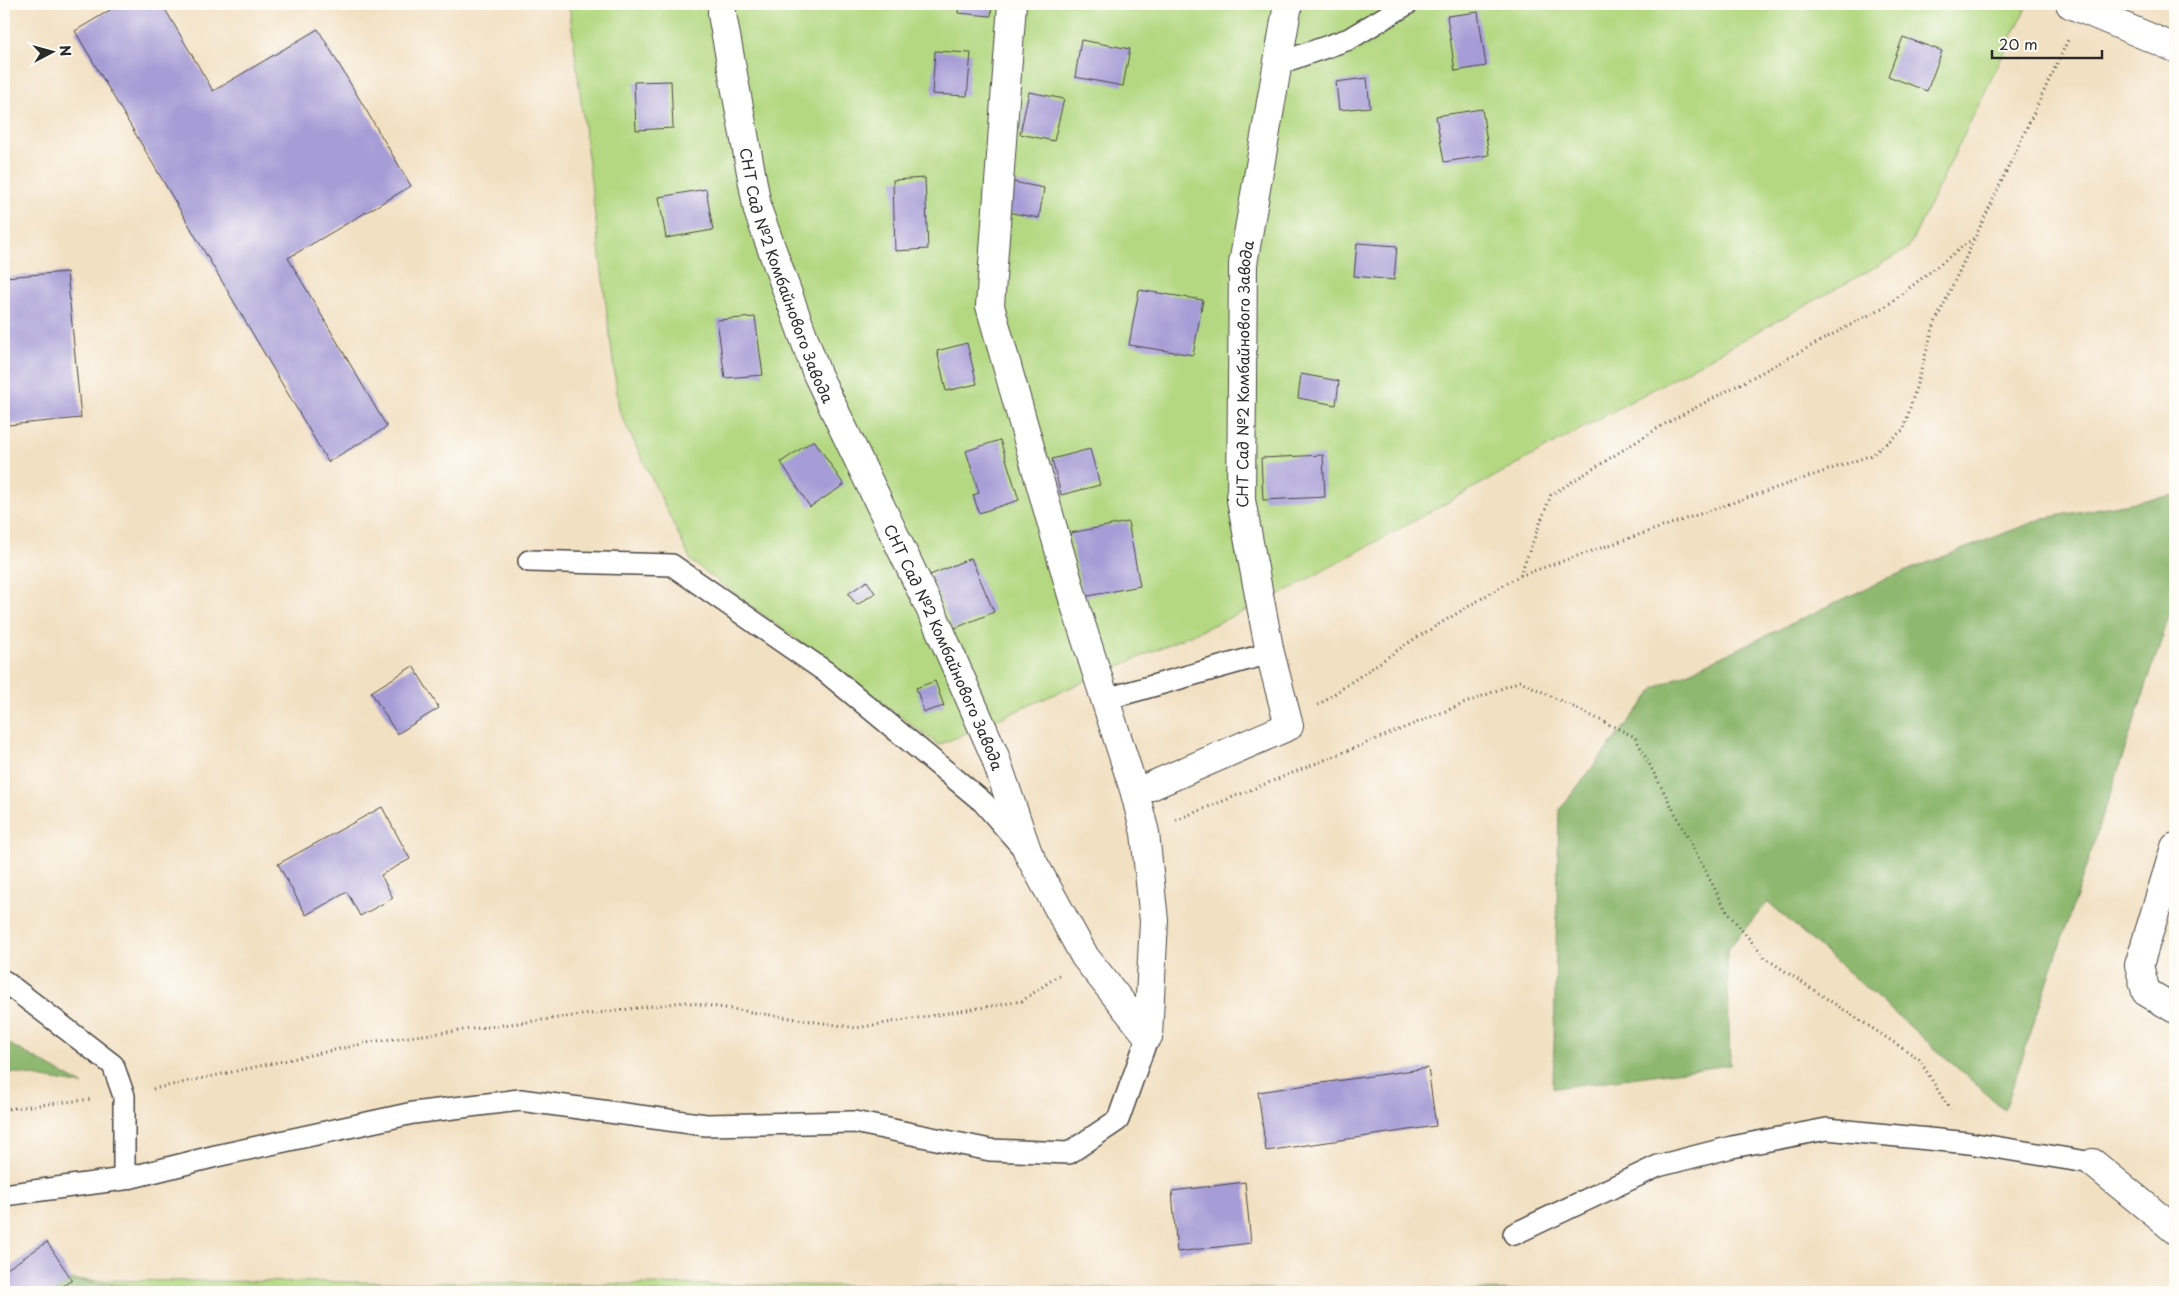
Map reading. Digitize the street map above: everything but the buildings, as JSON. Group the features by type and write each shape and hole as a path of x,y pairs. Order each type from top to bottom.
{"street":[{"name":"СНТ Сад №2 Комбайнового Завода","path":"722,4 758,211 816,374 943,637 994,754 1028,853 1085,957 1148,1036"},
{"path":"1012,4 990,306 1073,599 1135,793 1145,833 1154,921 1148,1036"},
{"name":"СНТ Сад №2 Комбайнового Завода","path":"1288,4 1243,274 1241,500 1270,653 1289,726"},
{"path":"2076,6 2175,48"},
{"path":"1135,793 1289,726"},
{"path":"2175,847 2139,965 2146,992 2175,1009"},
{"path":"2093,1163 2175,1230"}],"lane":[{"path":"1277,64 1349,39 1407,4"},
{"path":"529,561 672,565 826,672 983,802 1028,853"},
{"path":"1106,699 1270,653"},
{"path":"4,981 114,1065 124,1096 124,1179"},
{"path":"4,1195 124,1179 216,1156 413,1113 520,1100 706,1125 854,1122 990,1150 1069,1153 1118,1120 1148,1036"},
{"path":"1514,1234 1658,1166 1732,1147 1827,1129 1969,1143 2093,1163"}],"path":[{"path":"1289,726 1411,642 1520,576 1872,454 1904,429 1934,325 1977,235 2076,6"},
{"path":"1520,576 1551,496 1662,425 1886,306 1977,235"},
{"path":"1145,833 1520,681 1635,737 1727,912 1765,958 1919,1059 1969,1143"},
{"path":"4,1109 124,1096 376,1041 685,1002 856,1028 1022,1001 1085,957"}],"green space":[{"path":"569,4 2028,4 1908,249 1270,600 939,745 691,561 619,410"},
{"path":"2175,495 2175,599 2005,1110 1768,902 1727,950 1730,1065 1553,1088 1559,810 1655,688 1888,578 2044,518"},
{"path":"4,1041 83,1085 4,1071"},
{"path":"72,1280 1734,1292 187,1292"},
{"path":"72,1280 187,1292 54,1292"}]}
